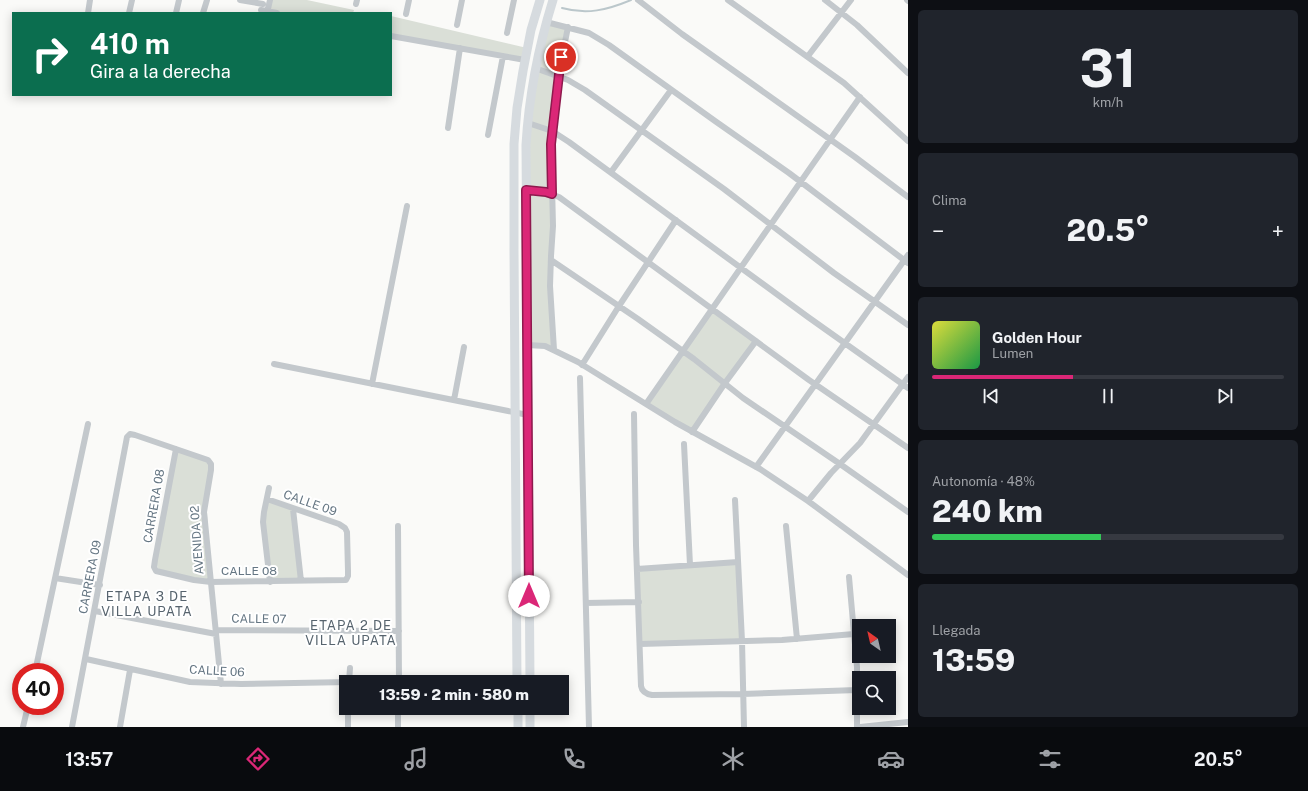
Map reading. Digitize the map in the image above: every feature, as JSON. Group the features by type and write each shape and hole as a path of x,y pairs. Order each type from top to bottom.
{"street":[{"path":"88,12 90,0"},
{"path":"129,12 132,0"},
{"path":"176,12 179,0"},
{"path":"204,12 206,0"},
{"path":"240,0 275,12"},
{"path":"264,8 270,0"},
{"path":"406,14 409,0"},
{"path":"457,25 462,0"},
{"path":"507,33 514,0"},
{"path":"517,675 514,144 517,108 525,60 531,30 540,0"},
{"path":"530,675 526,190 528,123 535,68 553,0"},
{"path":"638,0 688,38 908,197"},
{"path":"728,0 844,83 908,141"},
{"path":"825,0 857,25 908,73"},
{"path":"808,56 851,0"},
{"path":"546,22 589,33 598,38 907,260 756,467"},
{"path":"554,350 551,294 553,226 551,156 552,131 558,76 568,27"},
{"path":"392,36 525,60"},
{"path":"448,128 460,48"},
{"path":"488,135 503,56"},
{"path":"535,68 577,84 724,189 834,273 908,325"},
{"path":"611,172 671,90"},
{"path":"646,404 742,267 770,224 860,97"},
{"path":"528,123 552,131 569,142 905,386"},
{"path":"526,190 552,194 816,384 908,448"},
{"path":"372,384 407,206"},
{"path":"582,365 676,220"},
{"path":"551,260 683,351 743,398 908,512"},
{"path":"692,432 756,341"},
{"path":"527,345 539,345 554,350 582,365 692,432 756,467 808,501 908,576"},
{"path":"454,400 464,346"},
{"path":"274,364 528,415"},
{"path":"808,501 831,472 860,444 905,386 908,377"},
{"path":"580,378 589,727"},
{"path":"634,414 637,569 641,686 643,691 648,694 743,694 852,690"},
{"path":"37,663 88,424"},
{"name":"CARRERA 09","path":"72,727 127,438 130,434 132,434 176,449"},
{"path":"684,444 690,565"},
{"name":"AVENIDA 02","path":"176,449 208,460 212,467 204,512 221,684"},
{"name":"CARRERA 08","path":"154,567 176,449"},
{"path":"269,488 263,522 270,582"},
{"name":"CALLE 09","path":"267,499 339,524 345,528 347,532 347,579"},
{"path":"735,500 742,641 744,727"},
{"path":"293,508 301,581"},
{"path":"398,526 399,675"},
{"path":"786,526 797,639"},
{"path":"637,569 738,562"},
{"name":"CALLE 08","path":"154,567 158,572 211,582 344,581 347,579"},
{"path":"849,577 853,619"},
{"path":"55,578 100,585"},
{"path":"586,603 639,602"},
{"name":"CALLE 07","path":"95,611 216,632 399,631"},
{"path":"640,644 797,639 852,634"},
{"name":"CALLE 06","path":"86,659 130,670 190,682 221,684 339,682"},
{"path":"350,668 350,675"},
{"path":"120,727 130,670"},
{"path":"23,727 26,715"},
{"path":"348,715 348,727"},
{"path":"398,715 398,727"},
{"path":"518,715 518,727"},
{"path":"530,715 530,727"},
{"path":"857,715 857,727"},
{"path":"860,727 908,722"}],"shaded area":[{"path":"270,0 307,0 354,10 353,12 267,11"},
{"path":"392,16 527,48 525,60 392,36"},
{"path":"546,22 568,27 552,125 551,256 554,350 527,345 526,145"},
{"path":"712,309 756,341 692,432 646,404"},
{"path":"176,449 210,462 206,495 211,582 159,572 155,560"},
{"path":"267,499 293,509 301,581 270,582 264,533"},
{"path":"738,562 742,641 640,644 637,569"}],"waterway":[{"path":"562,8 580,11 597,10 605,9 631,0"}],"district":[{"name":"ETAPA 3 DE VILLA UPATA","path":"147,604"},
{"name":"ETAPA 2 DE VILLA UPATA","path":"351,632"}],"route":[{"path":"529,596 526,190 552,194 552,125 561,57"}]}
